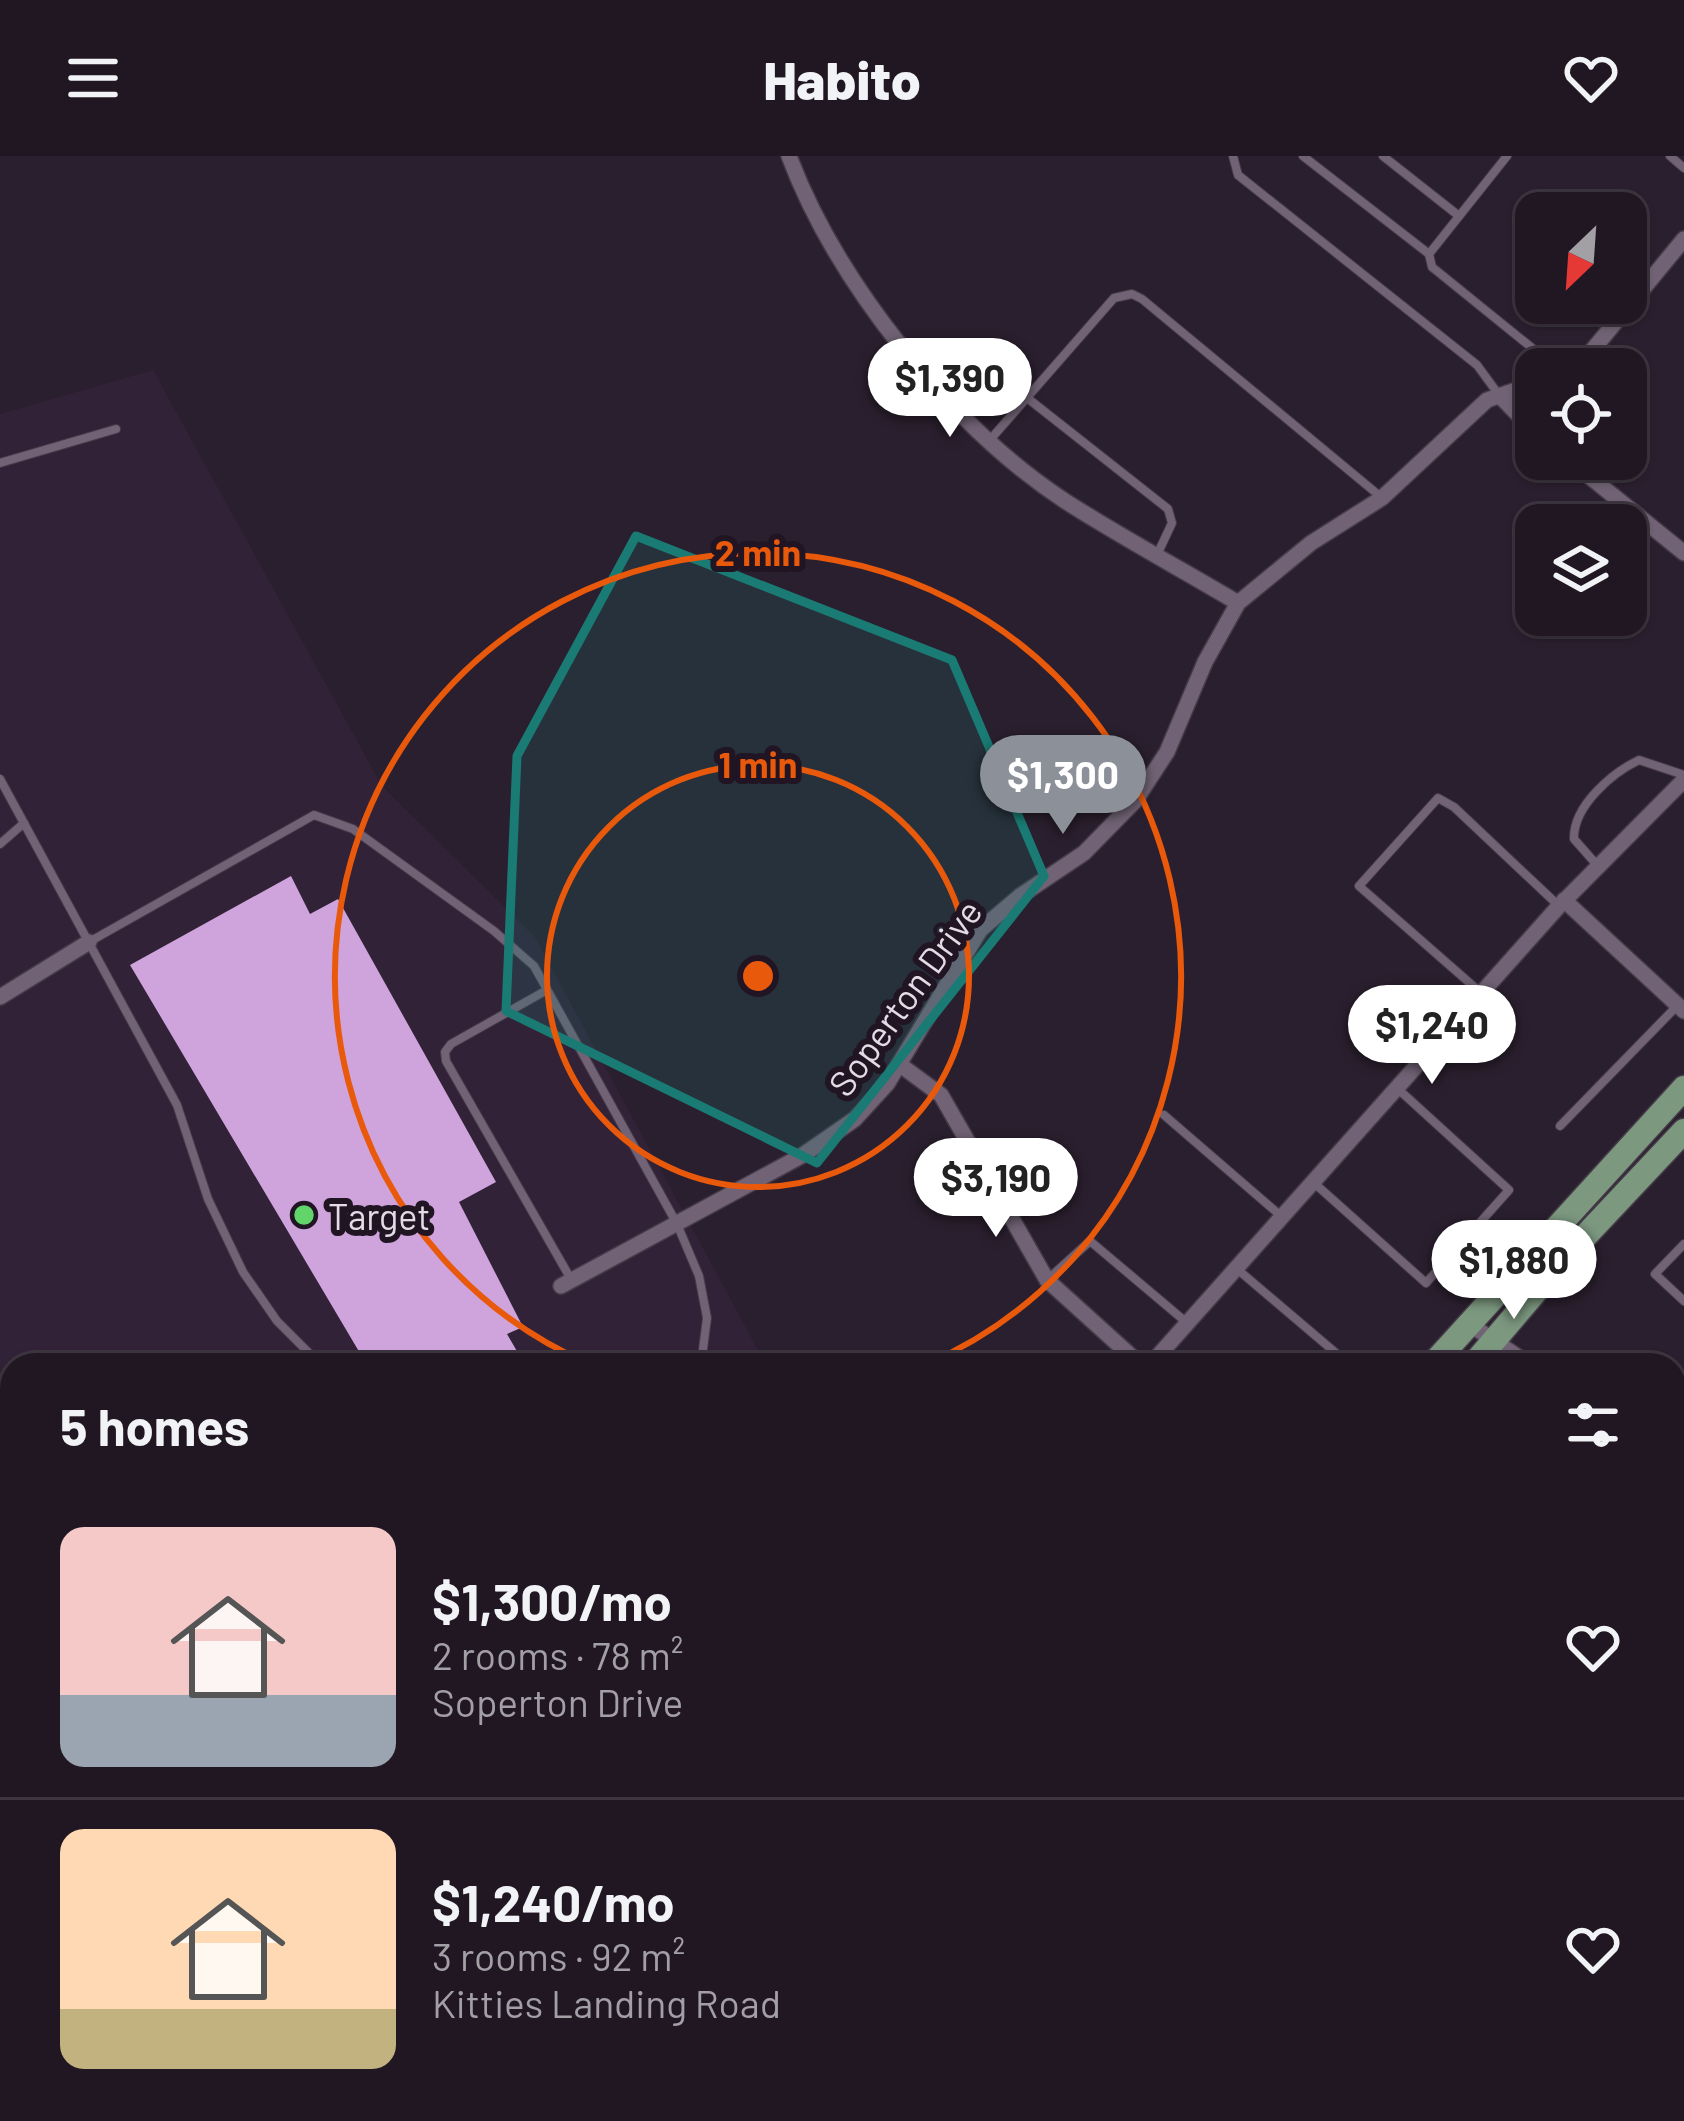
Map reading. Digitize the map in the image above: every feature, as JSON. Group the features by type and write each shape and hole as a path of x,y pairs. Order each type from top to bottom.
{"main road":[{"path":"1442,1353 1684,1088"},
{"path":"1484,1353 1684,1130"}],"street":[{"path":"789,156 799,182 876,310 923,376 989,441 1063,499 1238,603"},
{"path":"1593,348 1684,239"},
{"name":"Soperton Drive","path":"566,1284 803,1155 855,1119 887,1084 980,930 1084,853 1135,801 1167,752 1205,662 1238,603 1311,543 1382,498 1487,400 1515,391"},
{"path":"1500,396 1515,411"},
{"path":"1594,480 1684,553"},
{"path":"1157,1353 1561,903 1684,778"},
{"path":"1561,903 1681,1008"},
{"path":"0,997 89,942"},
{"path":"898,1064 941,1095 1047,1280 1131,1353"},
{"path":"1468,1323 1513,1353"}],"lane":[{"path":"1233,156 1238,175 1477,365 1500,396"},
{"path":"1303,156 1429,254 1432,267 1532,348"},
{"path":"1383,156 1460,216"},
{"path":"1429,254 1507,156"},
{"path":"1670,156 1684,167"},
{"path":"989,441 1114,298 1132,294 1382,498"},
{"path":"1026,398 1168,509 1172,523 1157,555"},
{"path":"0,463 116,429"},
{"path":"1598,866 1574,838 1574,826 1612,772 1639,760 1684,778"},
{"path":"0,779 177,1105 208,1199 243,1272 277,1321 309,1353"},
{"path":"1481,993 1359,886 1438,798 1454,806 1561,903"},
{"path":"89,942 314,815 352,829 494,931 534,966 676,1224 699,1276 706,1318 702,1353"},
{"path":"0,844 25,823"},
{"path":"547,990 451,1044 446,1061 566,1284"},
{"path":"1561,1126 1681,1008"},
{"path":"1312,1182 1426,1283 1509,1190 1396,1088"},
{"path":"1164,1115 1282,1217"},
{"path":"1047,1280 1090,1241 1187,1323"},
{"path":"1684,1244 1654,1274 1684,1301"},
{"path":"1236,1268 1336,1353"}],"highlighted area":[{"path":"636,536 952,660 1044,876 817,1163 506,1011 517,756"}],"shaded area":[{"path":"153,370 382,786 535,937 760,1353 0,1353 0,414"}],"building":[{"path":"291,876 310,914 338,899 496,1182 459,1202 523,1327 507,1334 518,1353 360,1353 130,965"}],"place":[{"name":"Target","path":"304,1215"}]}
